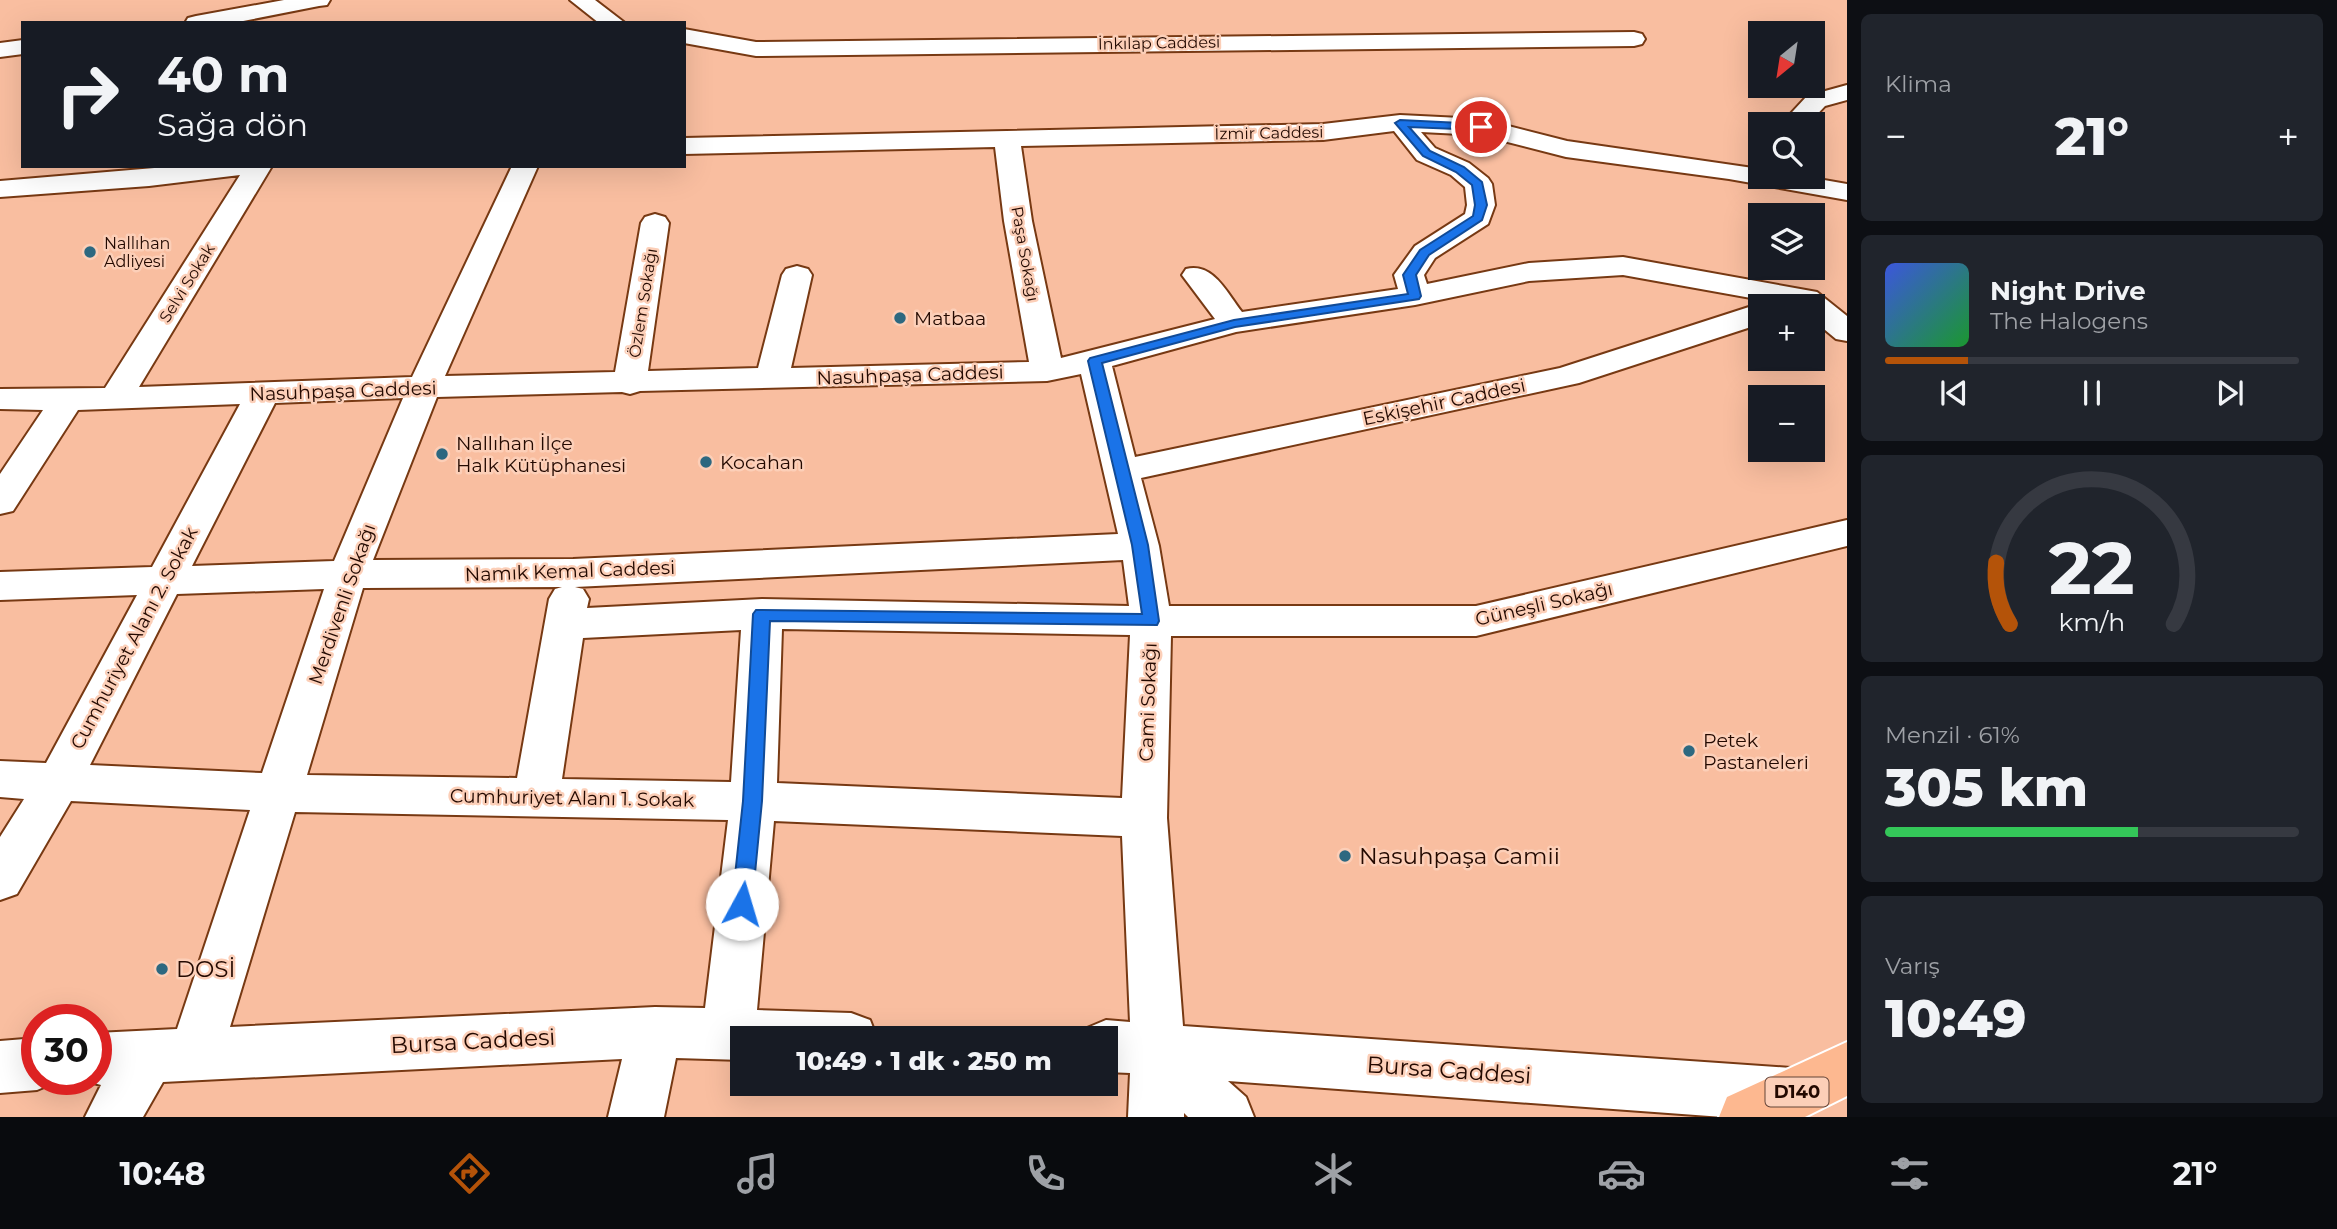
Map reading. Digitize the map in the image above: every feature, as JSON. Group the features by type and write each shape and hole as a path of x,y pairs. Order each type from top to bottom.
{"main road":[{"name":"D140","path":"1769,1106 1847,1068"}],"street":[{"path":"207,21 319,0"},
{"path":"580,0 611,21"},
{"name":"İnkılap Caddesi","path":"686,36 756,49 1634,38"},
{"path":"0,50 21,47"},
{"path":"686,50 756,49"},
{"path":"1805,112 1816,101 1847,92"},
{"path":"1400,123 1426,154 1460,169 1478,184 1481,205 1478,218 1425,252 1409,275 1415,296"},
{"name":"İzmir Caddesi","path":"686,146 1323,132 1400,123 1481,127 1566,149 1729,171 1847,192"},
{"name":"Paşa Sokağı","path":"1007,137 1018,221 1047,371"},
{"path":"1729,171 1748,158"},
{"path":"0,188 35,168"},
{"path":"0,188 149,178 229,168"},
{"name":"Selvi Sokak","path":"116,399 258,168"},
{"name":"Merdivenli Sokağı","path":"113,1117 172,1055 281,793 348,574 424,387 523,168"},
{"name":"Özlem Sokağı","path":"630,384 655,223"},
{"name":"Nasuhpaşa Caddesi","path":"3,397 116,399 424,387 630,384 1047,371 1234,323 1415,296 1529,272 1623,266 1754,294"},
{"path":"772,379 797,275"},
{"path":"1197,275 1234,323"},
{"path":"1825,300 1847,297"},
{"name":"Eskişehir Caddesi","path":"1122,471 1567,376 1748,318"},
{"path":"1825,319 1847,332"},
{"name":"Cami Sokağı","path":"1094,361 1140,545 1151,621 1144,818 1158,1048 1156,1117"},
{"name":"Cumhuriyet Alanı 2. Sokak","path":"0,879 59,781 262,395"},
{"path":"0,502 67,400"},
{"name":"Güneşli Sokağı","path":"565,624 762,614 1151,621 1476,621 1847,533"},
{"name":"Namık Kemal Caddesi","path":"0,586 348,574 573,573 1140,545"},
{"path":"536,798 573,573"},
{"path":"728,1034 753,801 762,614"},
{"name":"Cumhuriyet Alanı 1. Sokak","path":"0,779 281,793 753,801 1144,818"},
{"path":"636,1117 655,1032"},
{"name":"Bursa Caddesi","path":"112,1058 655,1032 728,1034"},
{"name":"Bursa Caddesi","path":"1118,1046 1158,1048 1769,1106"},
{"path":"1158,1048 1226,1117"},
{"path":"0,1067 21,1065"}],"place":[{"name":"Nallıhan Adliyesi","path":"90,252"},
{"name":"Matbaa","path":"900,318"},
{"name":"Nallıhan İlçe Halk Kütüphanesi","path":"442,454"},
{"name":"Kocahan","path":"706,462"},
{"name":"Petek Pastaneleri","path":"1689,751"},
{"name":"Nasuhpaşa Camii","path":"1345,856"},
{"name":"DOSİ","path":"162,969"}],"route":[{"path":"742,904 753,801 762,614 1151,621 1140,545 1094,361 1234,323 1415,296 1409,275 1425,252 1478,218 1481,205 1478,184 1460,169 1426,154 1400,123 1481,127"}]}
